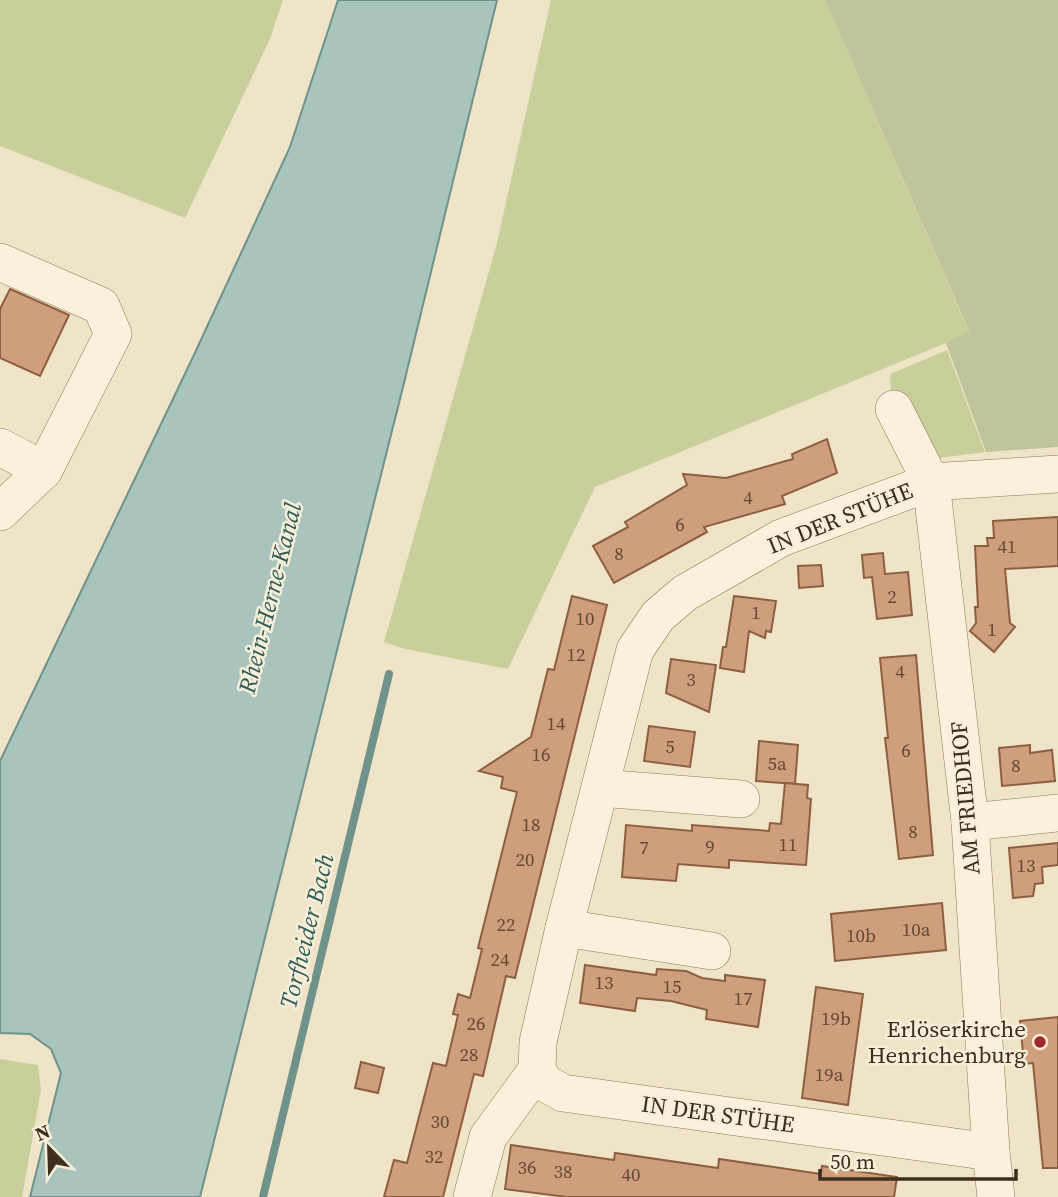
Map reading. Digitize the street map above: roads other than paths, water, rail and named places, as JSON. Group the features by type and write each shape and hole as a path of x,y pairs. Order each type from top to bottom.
{"street":[{"path":"0,262 102,306 113,334 44,470 0,512"},
{"name":"AM FRIEDHOF","path":"894,410 931,482 970,822 996,1197"},
{"path":"0,447 44,470"},
{"name":"IN DER STÜHE","path":"991,1152 563,1093 545,1083 537,1070 538,1042 564,928 635,650 657,616 685,593 781,538 931,482 1058,474"},
{"path":"600,789 741,799"},
{"path":"970,822 1058,813"},
{"path":"564,928 712,951"},
{"path":"472,1197 488,1137 537,1070"}],"water":[{"name":"Rhein-Herne-Kanal","path":"338,0 497,0 200,1197 30,1197 61,1073 51,1049 30,1034 0,1033 0,761 290,147"}],"waterway":[{"name":"Torfheider Bach","path":"263,1197 389,674"}],"place":[{"name":"Erlöserkirche Henrichenburg","path":"1040,1042"}]}
